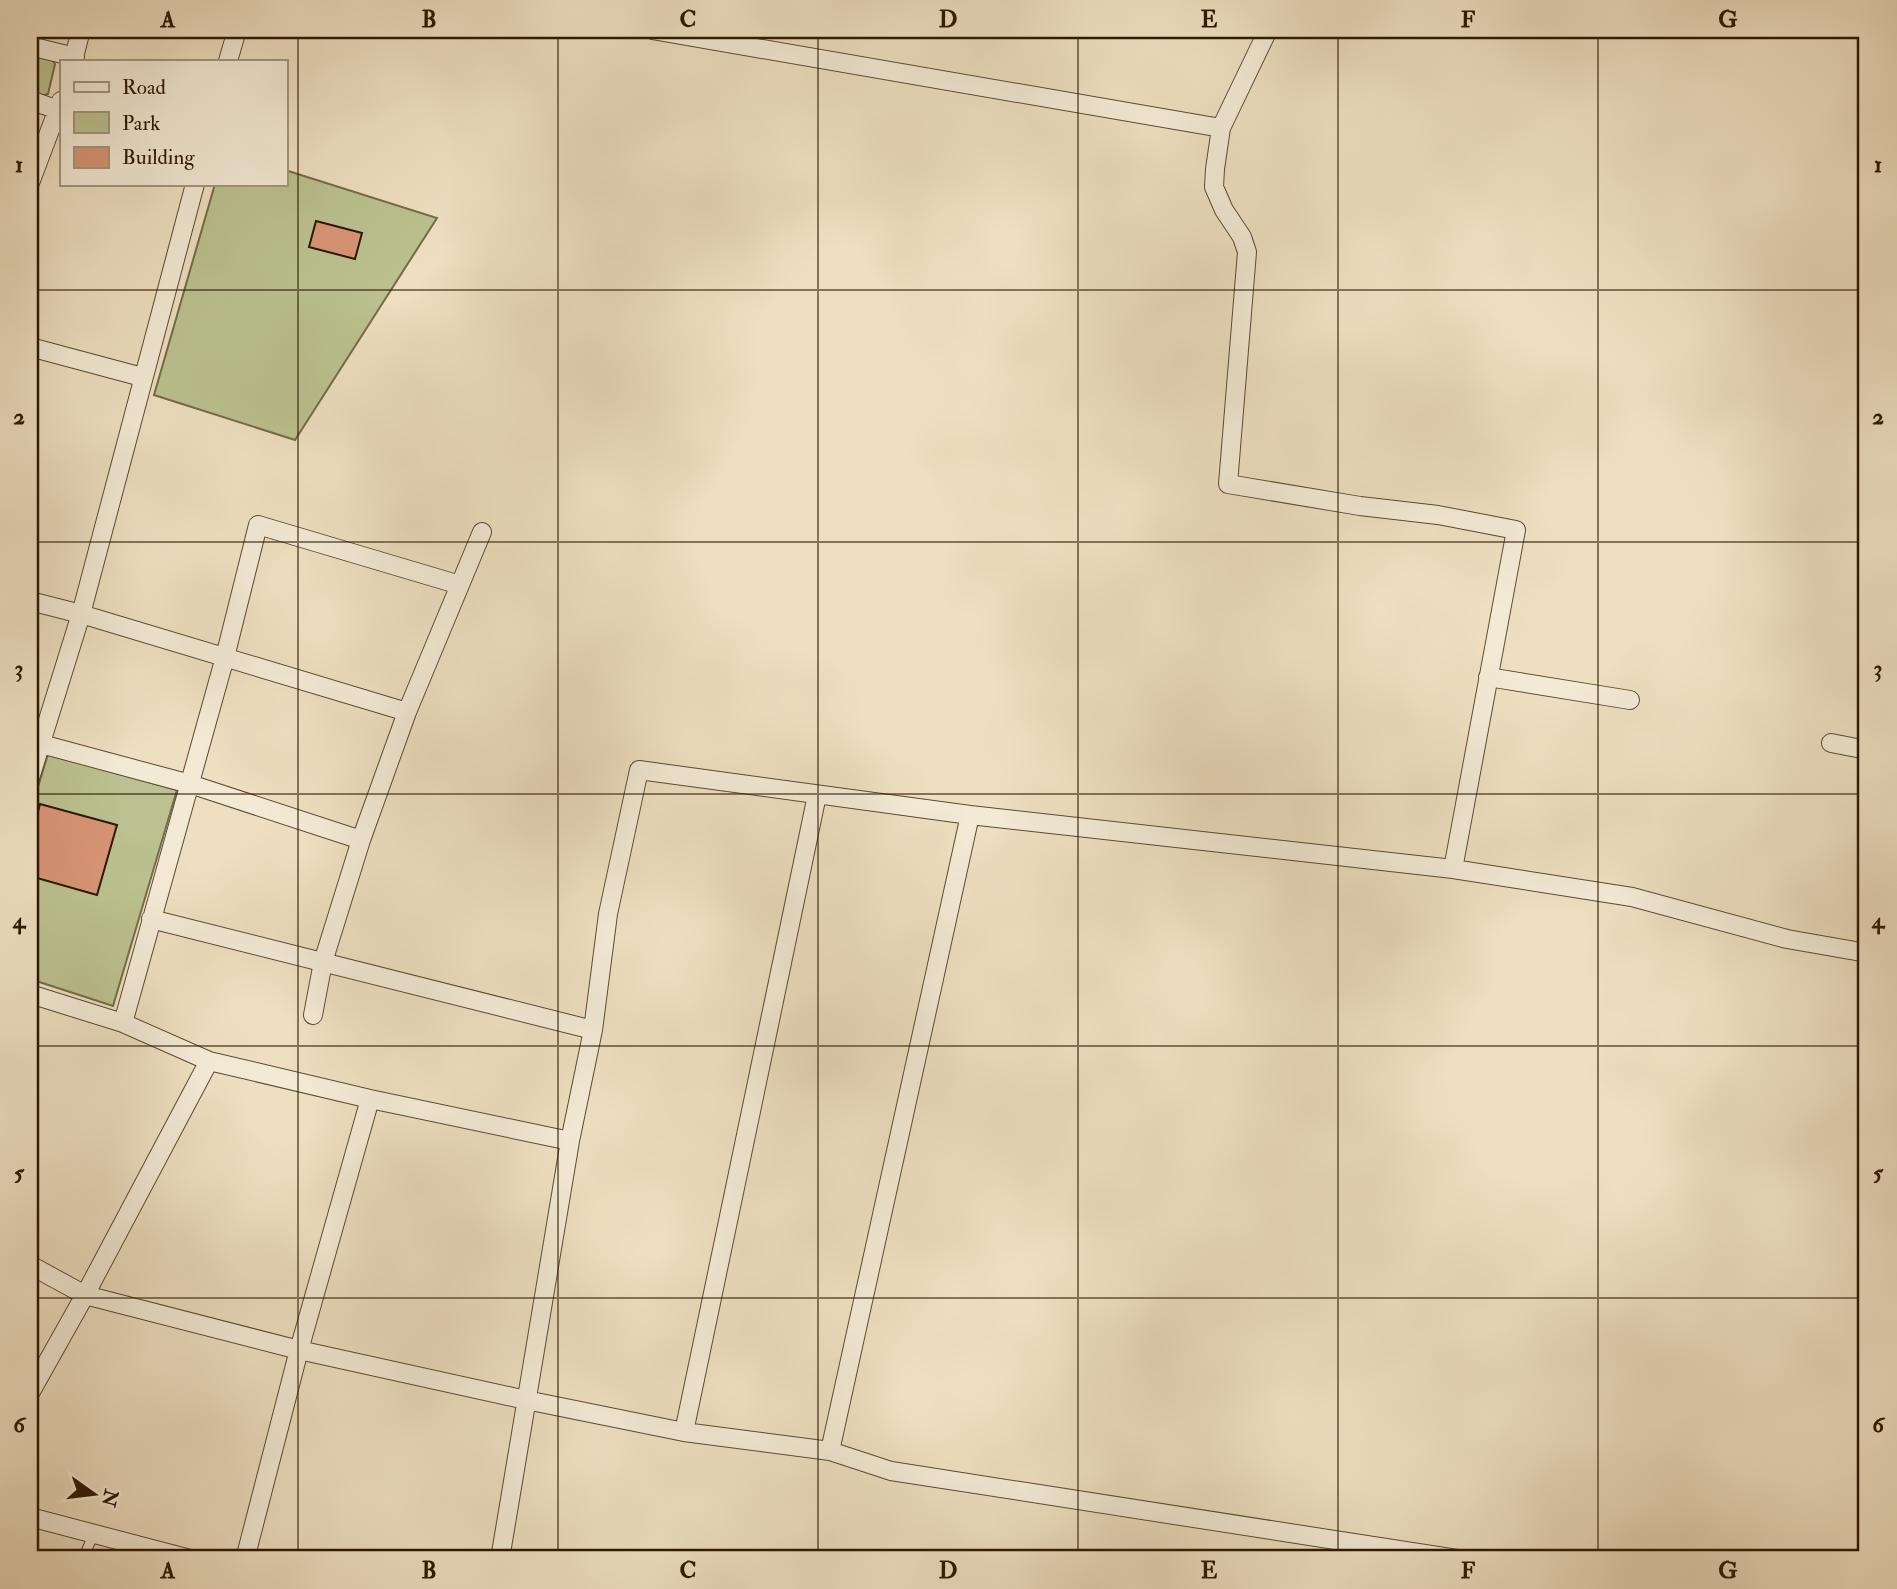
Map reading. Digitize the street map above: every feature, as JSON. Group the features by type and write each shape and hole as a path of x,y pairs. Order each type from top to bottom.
{"street":[{"path":"30,46 74,59 81,30"},
{"path":"228,60 237,30"},
{"path":"652,30 1221,128"},
{"path":"1268,30 1221,128 1215,169 1214,187 1224,210 1242,237 1247,252 1228,484 1360,506 1438,515 1516,530 1453,869"},
{"path":"30,100 60,105 30,183"},
{"path":"30,778 35,743 81,614 194,186"},
{"path":"30,347 142,377"},
{"path":"123,1023 225,657 258,525 460,585"},
{"path":"313,1014 323,962 361,840 407,712 482,532"},
{"path":"30,601 407,712"},
{"path":"1489,677 1630,700"},
{"path":"35,743 190,784 361,840"},
{"path":"1831,743 1867,750"},
{"path":"500,1559 570,1141 593,1030 608,914 639,770 970,815 1453,869 1632,897 1787,939 1867,953"},
{"path":"684,1432 817,795"},
{"path":"830,1451 970,815"},
{"path":"151,919 593,1030"},
{"path":"30,994 123,1023 209,1060 570,1141"},
{"path":"30,1393 209,1060"},
{"path":"245,1559 299,1350 370,1098"},
{"path":"30,1265 85,1294 299,1350 526,1400 684,1432 830,1451 891,1471 1457,1559"},
{"path":"30,1517 190,1559"}],"lane":[{"path":"83,1559 94,1533"}],"green space":[{"path":"30,55 52,60 55,64 48,94 42,96 30,92"},
{"path":"287,171 437,218 295,440 154,395 214,186 287,186"},
{"path":"48,754 177,790 113,1006 30,979 30,813"}],"building":[{"path":"316,221 362,233 355,259 309,247"},
{"path":"40,804 117,825 97,895 30,876 30,842"}]}
